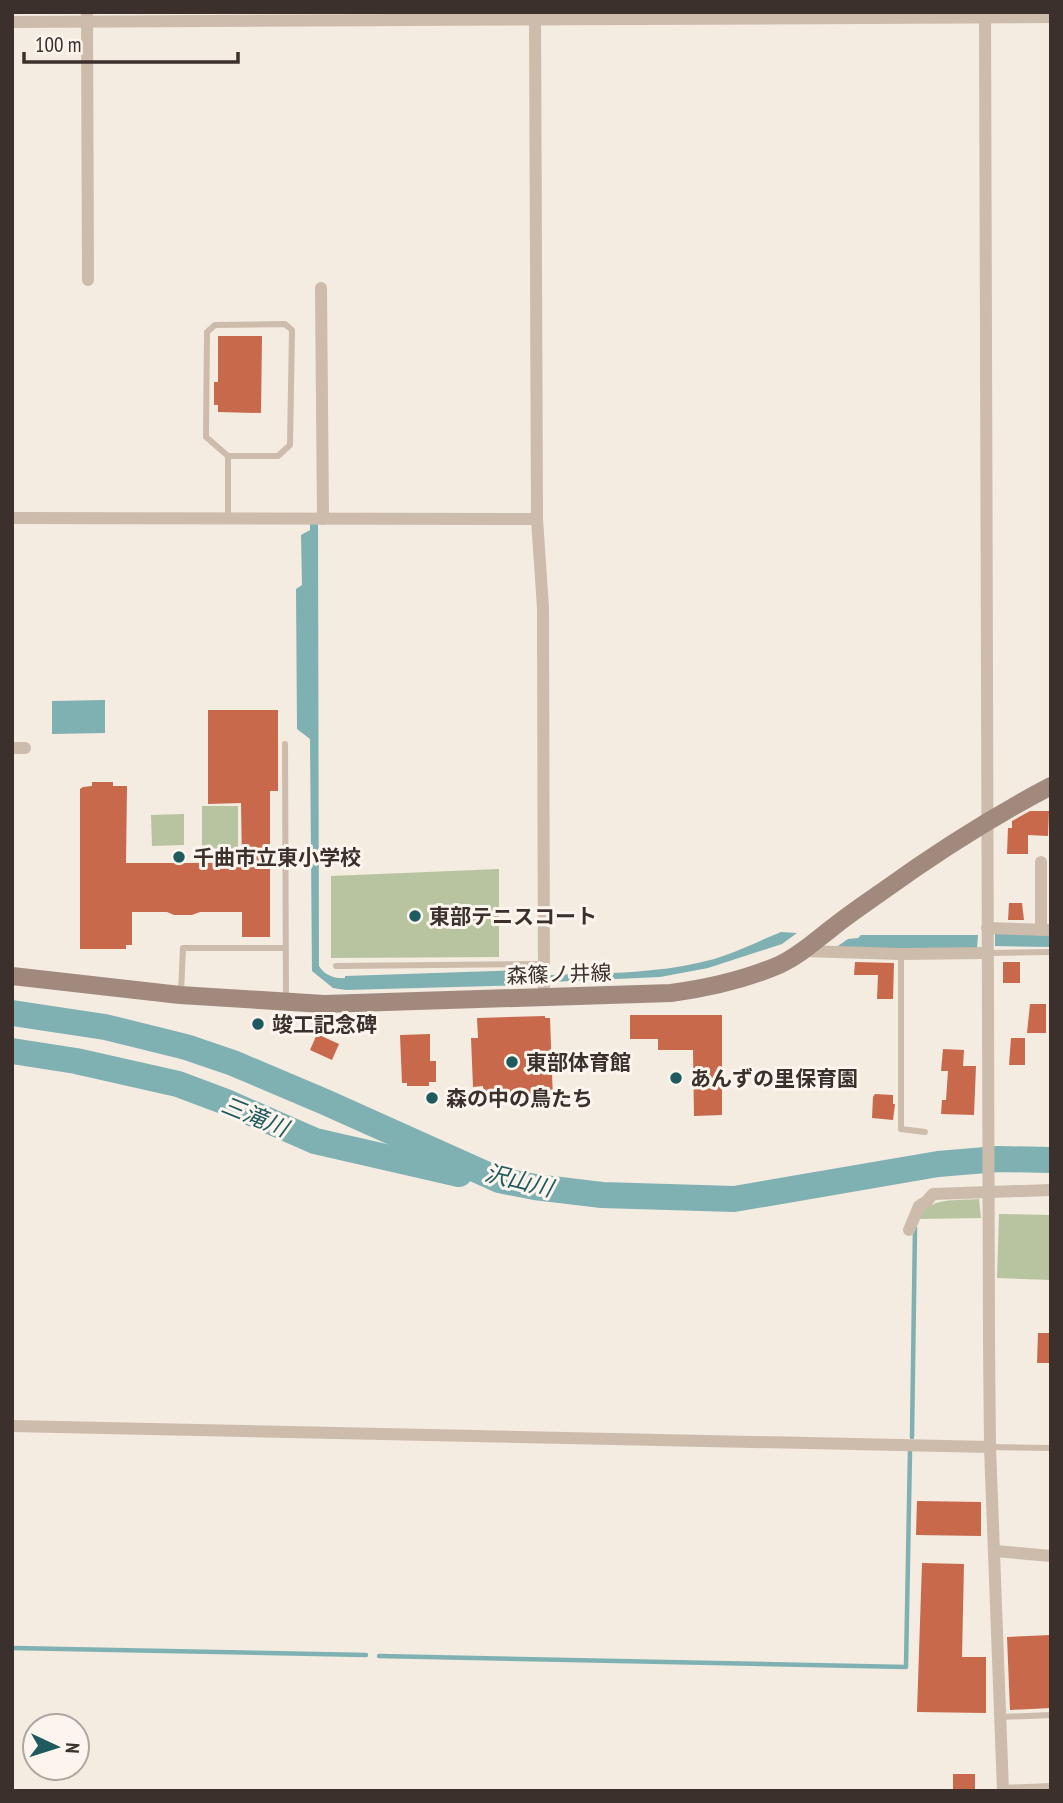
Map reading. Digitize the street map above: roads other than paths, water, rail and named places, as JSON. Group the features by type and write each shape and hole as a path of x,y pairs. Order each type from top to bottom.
{"main road":[{"name":"森篠ノ井線","path":"12,976 180,995 324,1004 671,993 702,989 728,984 781,964 804,951 888,887 988,820 1051,786"}],"street":[{"path":"985,15 990,1447 1003,1791 1051,1789"},
{"path":"535,16 537,519 543,608 544,996"},
{"path":"12,22 87,17 1051,17"},
{"path":"87,17 88,280"},
{"path":"321,288 323,519"},
{"path":"12,518 537,519"},
{"path":"987,930 1046,930 1041,862"},
{"path":"804,951 901,954 987,951"},
{"path":"909,1230 919,1206 928,1202 933,1194 989,1190 1051,1190"},
{"path":"12,1426 990,1447"},
{"path":"995,1551 1051,1556"}],"lane":[{"path":"228,456 278,456 290,445 292,330 285,324 215,326 207,332 206,437 228,456 228,518"},
{"path":"285,744 286,1002"},
{"path":"180,995 183,948 285,948"},
{"path":"987,951 1051,952"},
{"path":"901,954 901,1129 925,1132"},
{"path":"336,966 544,964"},
{"path":"990,1447 1051,1448"},
{"path":"1001,1717 1051,1715"}],"water":[{"path":"318,523 319,966 327,974 341,978 525,970 526,975 539,975 539,982 525,985 346,990 333,988 312,971 310,739 297,729 296,589 302,585 301,535 310,530 310,524"},
{"path":"105,700 105,733 52,734 52,701"},
{"path":"781,932 797,933 782,944 708,968 660,977 550,982 550,975 628,972 706,961"},
{"path":"995,932 1051,933 1051,947 995,946"},
{"path":"861,935 978,935 977,948 835,948 848,939"}],"waterway":[{"name":"沢山川","path":"12,1013 105,1027 186,1047 233,1063 325,1102 499,1180 535,1187 602,1195 734,1199 938,1164 998,1159 1051,1160"},
{"name":"三滝川","path":"12,1051 76,1061 178,1084 315,1141 459,1174"},
{"path":"912,1437 915,1228"},
{"path":"379,1656 906,1667 910,1451"},
{"path":"12,1648 366,1655"}],"place":[{"name":"千曲市立東小学校","path":"179,857"},
{"name":"東部テニスコート","path":"415,916"},
{"name":"竣工記念碑","path":"258,1024"},
{"name":"東部体育館","path":"512,1062"},
{"name":"あんずの里保育園","path":"676,1078"},
{"name":"森の中の鳥たち","path":"432,1098"}]}
